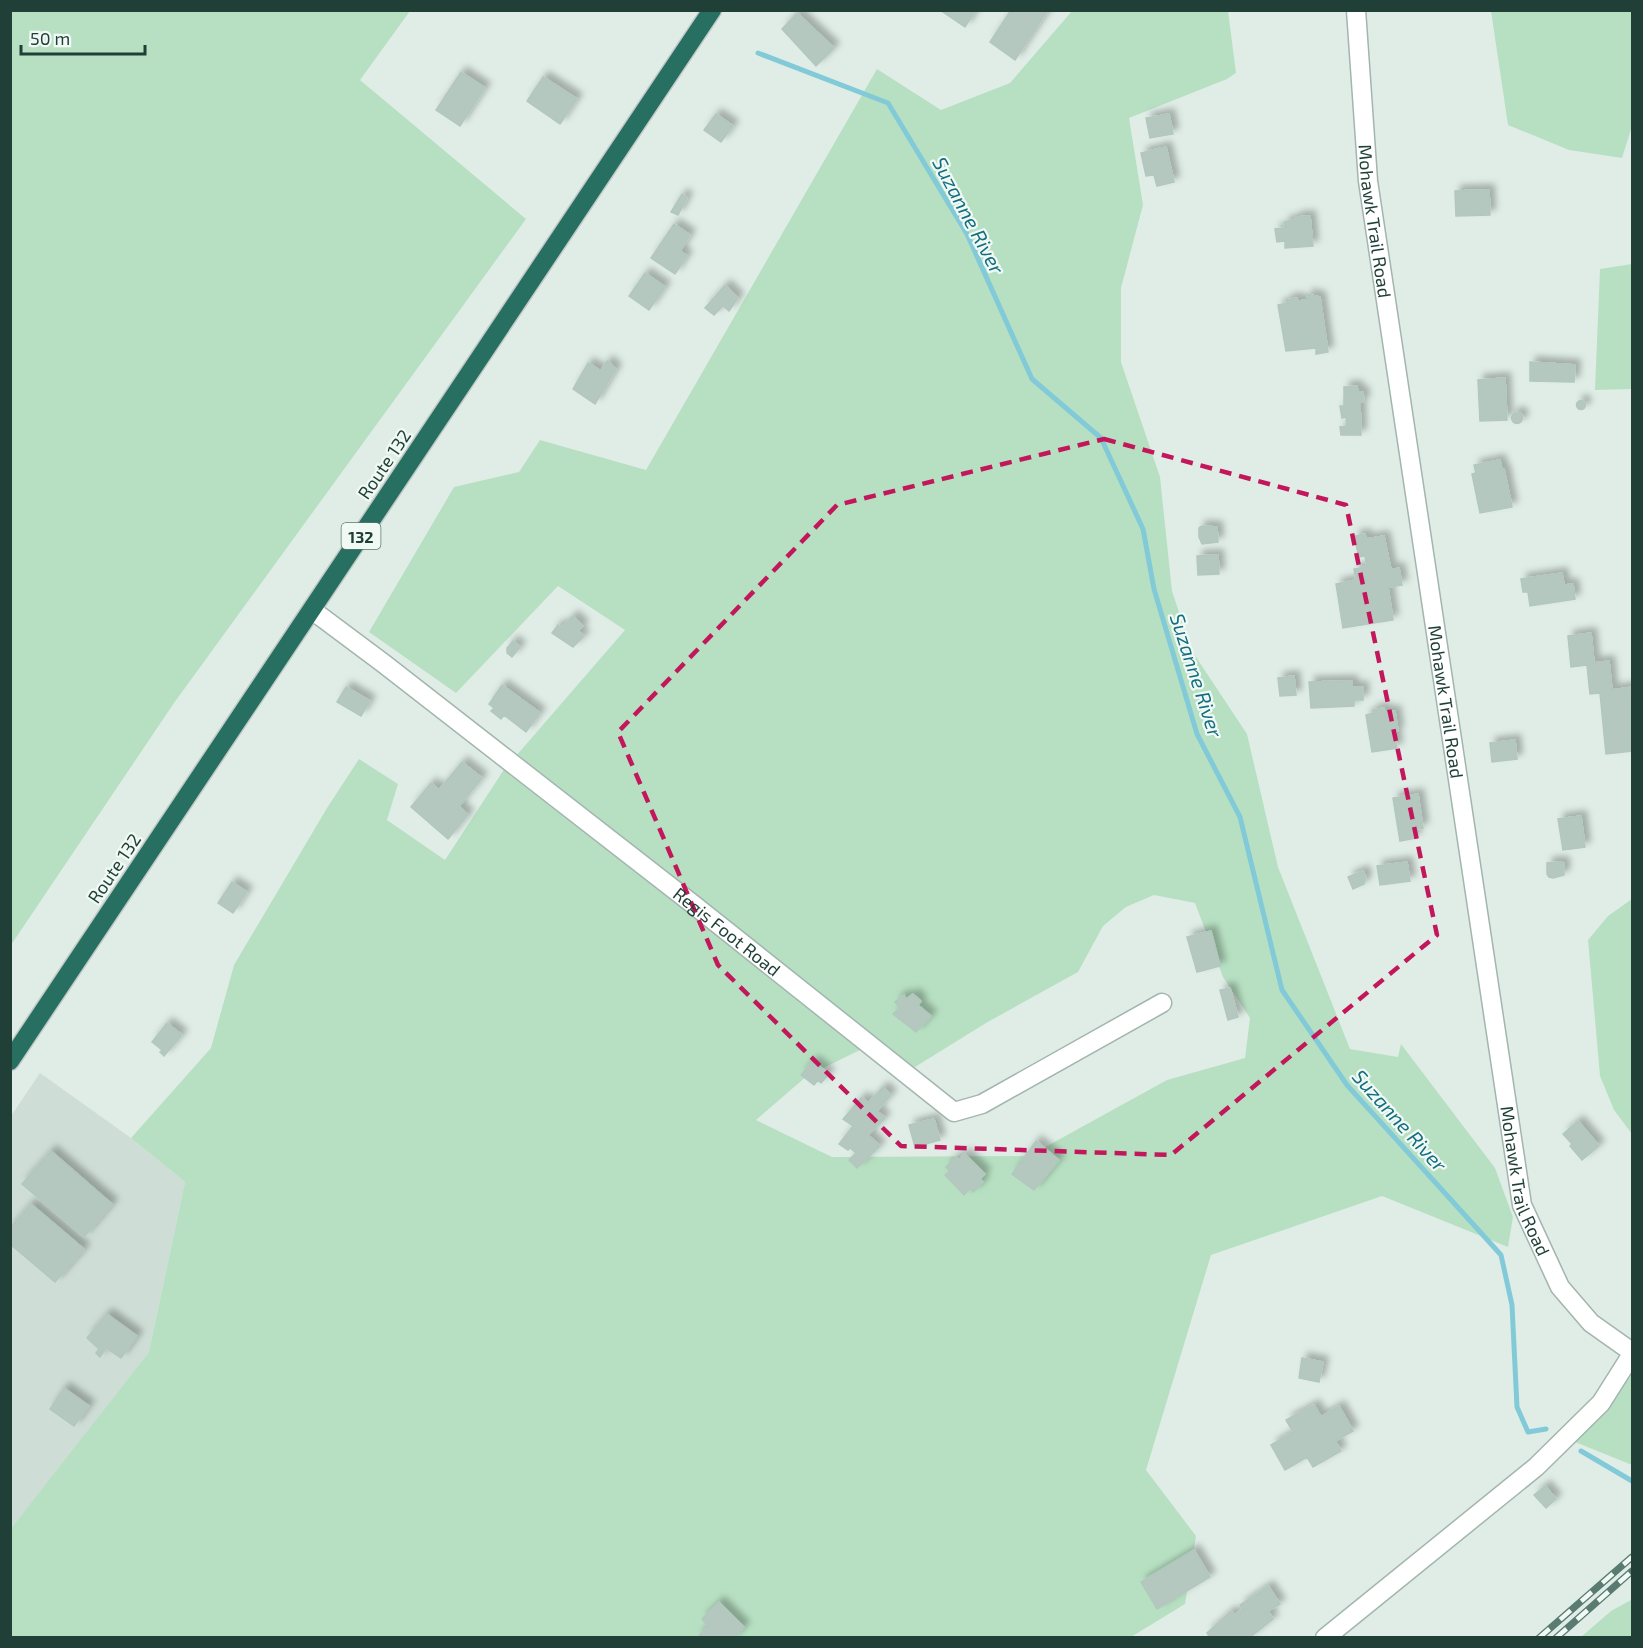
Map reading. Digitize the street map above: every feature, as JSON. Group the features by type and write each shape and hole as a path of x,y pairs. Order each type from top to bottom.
{"highway":[{"name":"Route 132","path":"10,1061 712,10"}],"street":[{"name":"Mohawk Trail Road","path":"1356,10 1368,181 1522,1205 1560,1287 1591,1323 1632,1353"},
{"name":"Regis Foot Road","path":"312,610 694,905 954,1112 982,1104 1161,1003"},
{"path":"1325,1638 1536,1467 1601,1403 1632,1353"}],"highlighted area":[{"path":"1104,439 1346,505 1437,935 1171,1155 901,1146 718,965 618,732 837,505"}],"shaded area":[{"path":"40,1073 131,1138 185,1182 149,1352 11,1530 11,1116"}],"green space":[{"path":"11,10 410,11 360,80 526,219 174,703 11,945"},
{"path":"1072,11 1228,11 1236,73 1227,79 1129,118 1143,205 1121,288 1121,362 1160,477 1172,591 1192,651 1247,734 1278,867 1350,1049 1398,1057 1401,1044 1495,1168 1513,1217 1508,1247 1382,1196 1211,1255 1146,1470 1196,1536 1185,1604 1131,1637 11,1637 10,1530 149,1352 185,1182 131,1138 211,1048 234,965 327,808 359,759 398,784 387,820 445,860 503,771 625,630 558,586 456,693 369,632 454,487 519,472 540,440 646,470 877,69 941,110 1010,83","holes":["1154,895 1195,903 1223,977 1250,1018 1245,1058 1167,1080 1029,1156 832,1157 756,1120 807,1076 860,1050 915,1067 986,1023 1078,972 1103,926 1126,907"]},
{"path":"1491,11 1632,11 1632,126 1622,158 1569,150 1508,125"},
{"path":"1632,264 1632,389 1595,390 1600,269"},
{"path":"1632,899 1632,1134 1614,1110 1600,1076 1588,940 1608,916"},
{"path":"1632,1354 1632,1465 1565,1438"},
{"path":"1631,1600 1632,1637 1581,1637 1611,1611"}],"building":[{"path":"940,10 976,10 965,27"},
{"path":"1011,10 1048,10 1015,60 990,42"},
{"path":"797,13 834,48 816,66 782,29"},
{"path":"461,72 485,88 460,126 436,110"},
{"path":"543,77 577,99 560,124 527,101"},
{"path":"716,114 733,126 721,142 704,130"},
{"path":"1169,114 1173,134 1150,138 1146,118"},
{"path":"1166,147 1174,182 1157,186 1154,175 1146,176 1141,153"},
{"path":"1489,190 1490,215 1456,216 1455,191"},
{"path":"682,194 687,198 678,215 671,212"},
{"path":"1310,216 1313,246 1285,248 1285,241 1277,242 1275,229 1285,228 1284,222 1296,219 1296,217"},
{"path":"674,224 690,235 680,251 687,256 675,274 651,258"},
{"path":"645,273 665,287 649,310 629,296"},
{"path":"725,285 738,298 729,311 723,306 714,315 705,308"},
{"path":"1307,294 1320,297 1328,352 1316,354 1316,348 1286,351 1278,305 1287,303 1286,300 1297,298 1298,301 1308,300"},
{"path":"607,361 616,369 595,404 573,389 588,363 601,371"},
{"path":"1530,362 1575,365 1574,382 1530,381"},
{"path":"1505,378 1507,420 1480,421 1478,380"},
{"path":"1357,386 1358,392 1363,392 1364,402 1360,402 1361,435 1341,435 1340,427 1347,426 1346,417 1342,418 1340,406 1344,406 1344,387"},
{"path":"1581,400 1586,405 1581,410 1576,405"},
{"path":"1517,413 1521,414 1521,422 1517,423 1513,422 1512,418 1513,414"},
{"path":"1500,460 1512,507 1480,513 1472,474 1476,473 1474,465"},
{"path":"1202,526 1217,527 1218,542 1202,544 1199,528"},
{"path":"1365,534 1366,539 1384,536 1391,570 1399,568 1402,585 1388,587 1393,620 1343,628 1336,584 1356,580 1354,569 1367,567 1365,556 1359,557 1354,536"},
{"path":"1218,555 1219,574 1198,575 1197,556"},
{"path":"1562,573 1564,585 1573,584 1575,599 1530,606 1528,592 1523,592 1521,579"},
{"path":"573,616 583,626 578,631 584,636 573,647 552,633 558,625 561,628"},
{"path":"1591,633 1594,663 1609,661 1612,690 1632,687 1632,751 1606,754 1600,693 1590,694 1587,665 1571,667 1568,636"},
{"path":"513,641 520,647 512,657 507,653 507,648"},
{"path":"1294,676 1296,695 1280,696 1278,678"},
{"path":"1352,681 1352,687 1363,687 1363,700 1354,700 1354,706 1311,708 1309,682"},
{"path":"502,685 540,713 526,732 504,715 501,719 491,711 494,708 489,704"},
{"path":"346,687 370,701 361,716 337,702"},
{"path":"1384,708 1385,712 1395,711 1398,731 1395,732 1397,748 1372,752 1366,715 1373,713 1373,710"},
{"path":"1515,740 1517,759 1492,762 1490,743"},
{"path":"462,762 482,778 459,806 468,815 448,839 411,807 431,783 439,790"},
{"path":"1418,794 1423,828 1415,829 1416,838 1400,841 1393,798"},
{"path":"1581,816 1585,847 1563,850 1558,819"},
{"path":"1407,862 1410,881 1380,885 1377,866"},
{"path":"1547,863 1564,863 1564,875 1549,877"},
{"path":"1363,871 1366,877 1364,884 1353,889 1348,877"},
{"path":"232,882 247,892 233,913 218,903"},
{"path":"1211,931 1220,966 1197,972 1187,937"},
{"path":"1230,988 1238,1017 1228,1020 1220,990"},
{"path":"913,994 921,1001 918,1005 931,1016 916,1032 893,1014 900,1008 895,1002 904,995 906,999"},
{"path":"167,1023 182,1035 164,1056 160,1052 162,1050 152,1042"},
{"path":"813,1061 829,1074 821,1083 818,1080 814,1085 801,1075"},
{"path":"883,1087 891,1095 877,1111 885,1118 868,1135 880,1146 857,1168 849,1160 856,1153 839,1144 853,1126 843,1119 862,1097 868,1103"},
{"path":"934,1119 940,1140 915,1147 909,1125"},
{"path":"1578,1121 1599,1146 1582,1160 1563,1134"},
{"path":"1036,1141 1059,1160 1034,1190 1012,1174"},
{"path":"51,1151 112,1204 84,1237 22,1184"},
{"path":"965,1154 985,1174 980,1179 983,1182 973,1192 970,1188 964,1195 945,1175 950,1171 946,1167 956,1157 959,1159"},
{"path":"31,1204 84,1249 55,1282 10,1244 10,1228"},
{"path":"107,1314 137,1336 121,1358 106,1348 100,1357 96,1353 99,1349 87,1338"},
{"path":"1302,1358 1323,1362 1319,1382 1299,1378"},
{"path":"64,1388 89,1406 74,1426 50,1409"},
{"path":"1314,1405 1321,1417 1339,1406 1353,1431 1335,1441 1341,1451 1313,1467 1307,1457 1285,1470 1271,1445 1293,1432 1286,1420"},
{"path":"1545,1486 1556,1499 1546,1508 1534,1495"},
{"path":"1194,1550 1210,1577 1157,1609 1141,1582"},
{"path":"1268,1586 1280,1604 1268,1611 1273,1619 1249,1638 1210,1638 1207,1633 1231,1611 1234,1615 1242,1609 1240,1605"},
{"path":"719,1602 744,1627 734,1638 697,1638 708,1626 702,1619"}],"waterway":[{"name":"Suzanne River","path":"758,53 888,103 967,234 1032,379 1101,438 1143,529 1154,589 1197,734 1240,817 1282,990 1347,1085 1501,1255 1512,1305 1517,1407 1528,1432 1546,1429"},
{"name":"Suzanne River","path":"1581,1451 1632,1481"}],"railway":[{"path":"1539,1638 1632,1557"},
{"path":"1556,1638 1632,1571"}]}
